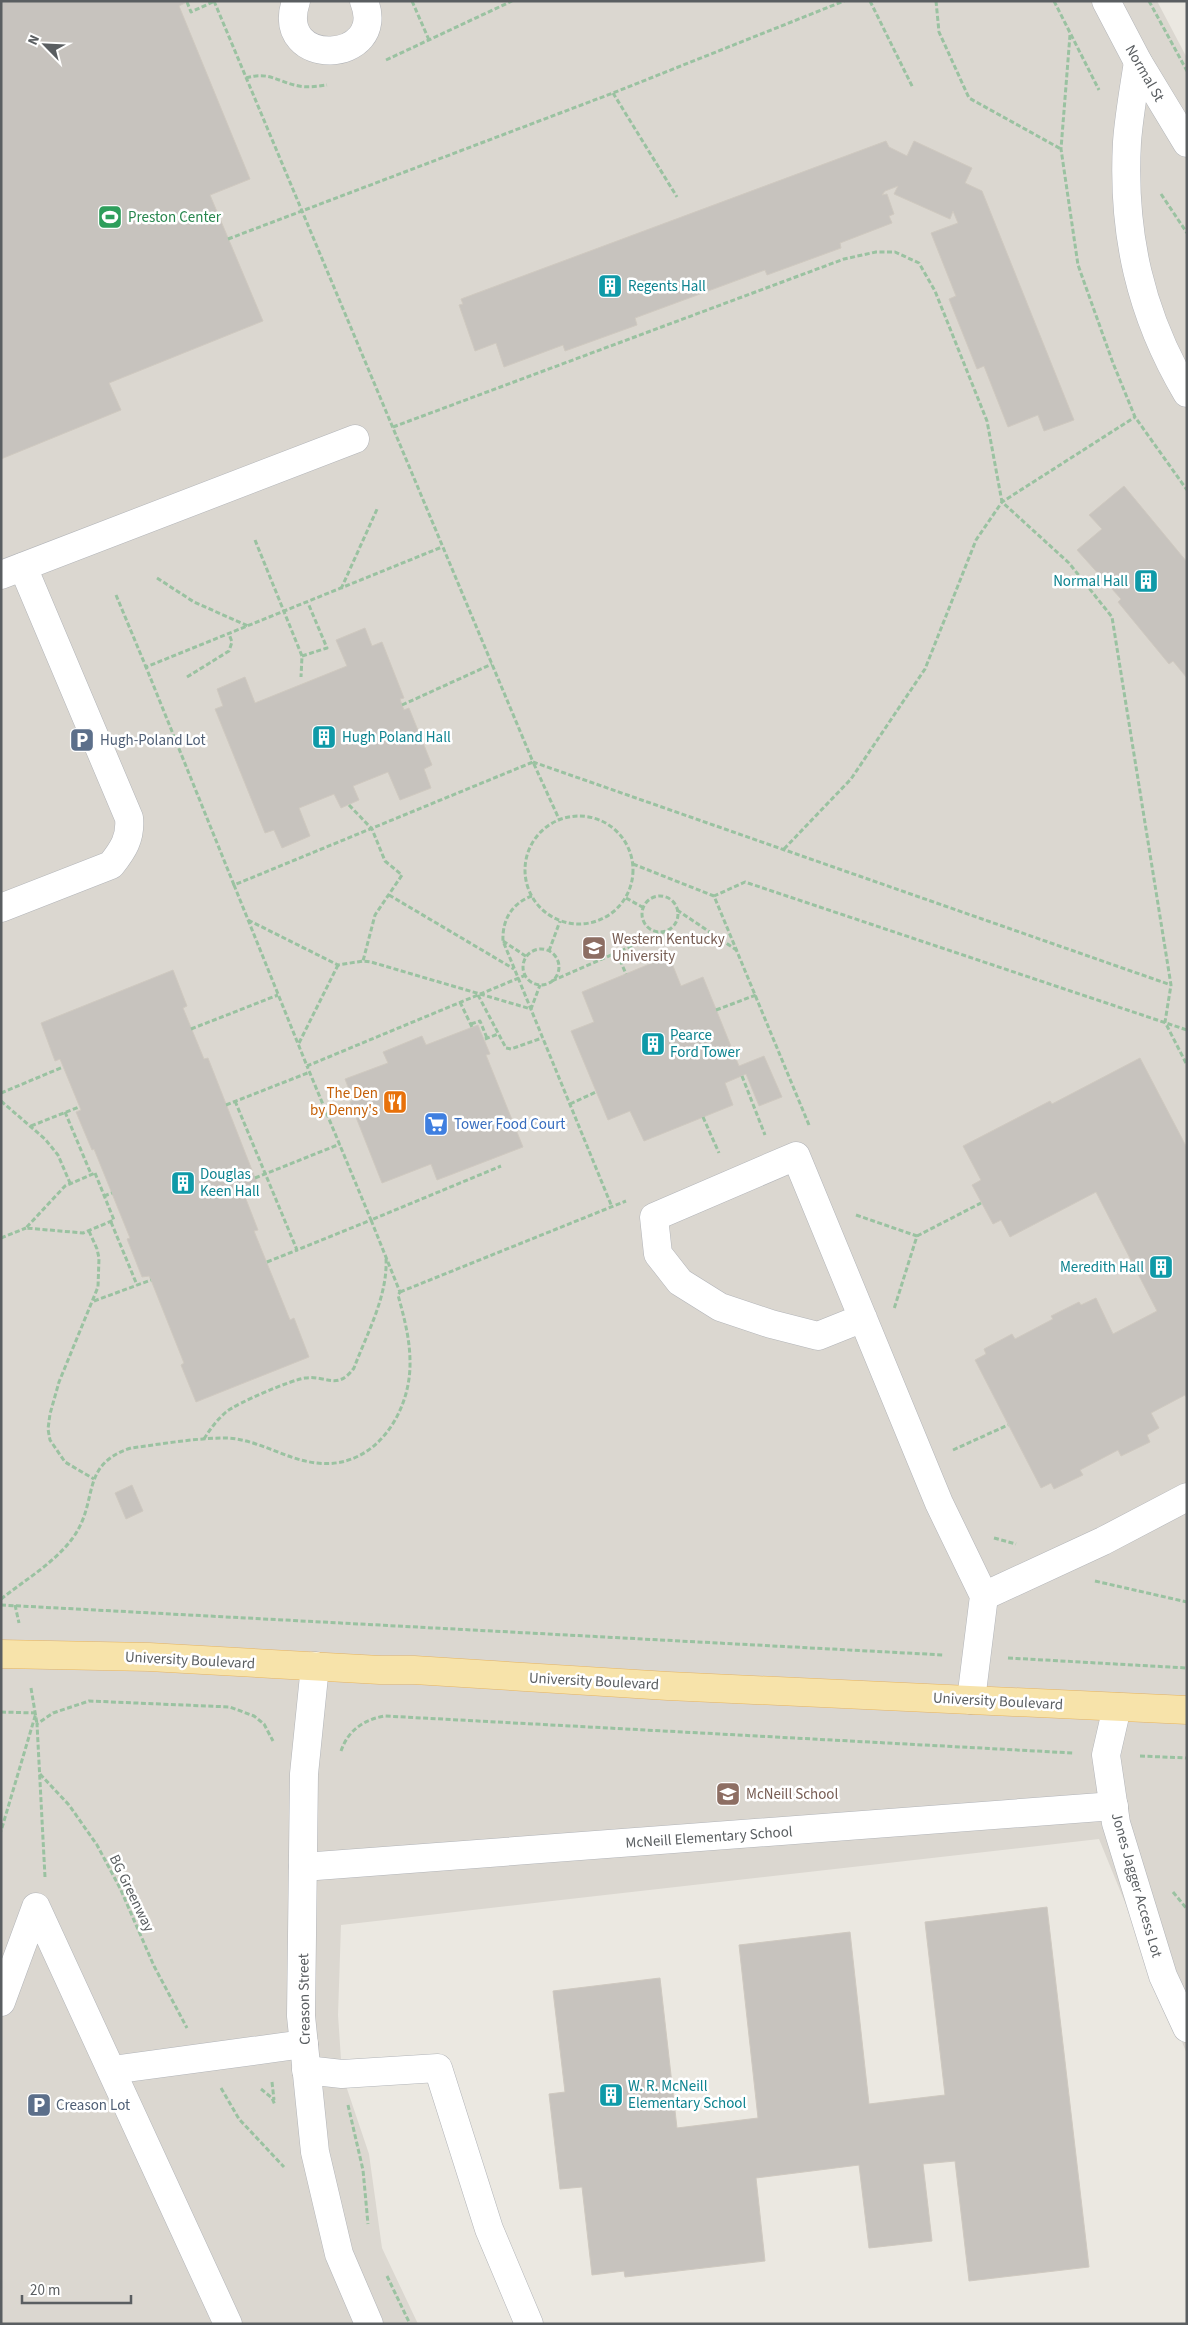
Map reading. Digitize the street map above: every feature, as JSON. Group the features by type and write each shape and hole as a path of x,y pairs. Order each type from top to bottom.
{"main road":[{"name":"University Boulevard","path":"1,1654 149,1657 1187,1710"}],"street":[{"path":"296,1 293,10 294,23 298,34 305,43 314,49 326,52 338,52 349,48 358,40 364,30 367,19 364,1"},
{"name":"Normal St","path":"1106,1 1138,62 1187,143"},
{"path":"1138,62 1127,139 1128,221 1133,256 1143,296 1159,340 1187,393"},
{"path":"1,908 111,865 123,851 130,831 129,818 12,571 355,439"},
{"path":"864,1318 818,1336 771,1324 720,1307 680,1282 658,1254 654,1217 796,1156 864,1318 939,1503 984,1596 971,1700"},
{"path":"984,1596 1103,1541 1187,1497"},
{"name":"Creason Street","path":"315,1666 304,1774 301,2016 315,2152 339,2254 369,2324"},
{"name":"Jones Jagger Access Lot","path":"1117,1707 1106,1755 1116,1823 1163,1976 1187,2028"},
{"name":"McNeill Elementary School","path":"304,1867 1114,1806"},
{"path":"1,2002 36,1907 228,2324"},
{"path":"112,2070 305,2057 342,2074 438,2068 489,2229 529,2324"}],"path":[{"path":"187,2 191,12 214,1 558,820"},
{"path":"412,1 429,40"},
{"path":"228,238 613,93 844,1"},
{"path":"870,1 913,88"},
{"path":"936,1 939,32 968,98 1061,149"},
{"path":"1149,1 1187,71"},
{"path":"1070,35 1061,149 1078,265 1112,363 1135,417 1187,490"},
{"path":"613,93 676,197"},
{"path":"393,427 844,259 876,252 895,252 919,263 935,291 987,421 1002,502 1069,563 1112,617 1171,985 1165,1022 1187,1065"},
{"path":"784,849 851,779 926,669 976,540 1002,502 1135,417"},
{"path":"341,590 378,507"},
{"path":"255,540 302,656 301,678"},
{"path":"146,667 341,590 442,547"},
{"path":"157,578 194,602 248,626"},
{"path":"1,1599 54,1558 72,1539 88,1505 94,1479 100,1466 117,1453 131,1448 226,1438 249,1442 317,1463 337,1463 358,1457 377,1444 396,1422 404,1404 408,1383 410,1364 409,1343 398,1294 400,1292 116,595"},
{"path":"302,656 326,648 308,603"},
{"path":"187,677 229,651 232,642 228,634"},
{"path":"402,705 492,664"},
{"path":"234,886 533,762 1171,985"},
{"path":"349,805 372,829 385,861 402,875 375,915 364,961"},
{"path":"584,815 608,824 618,831 626,843 633,864 633,880 626,898 616,910 596,922 574,924 560,921 541,909 532,896 525,878 527,855 532,843 540,833 558,820 584,815"},
{"path":"633,864 714,896 810,1129"},
{"path":"714,896 745,882 1187,1030"},
{"path":"389,895 514,969"},
{"path":"532,896 518,902 509,913 502,933 503,941 612,1207"},
{"path":"552,981 558,972 559,965 556,957 549,951 536,950 528,957 524,964 526,975 530,981 540,985 552,981 617,953 664,932 675,923 677,910 674,903 663,897 652,899 644,908 642,919 653,931 664,932"},
{"path":"626,898 644,908"},
{"path":"677,910 738,952"},
{"path":"248,920 338,965 364,961 531,1009"},
{"path":"549,951 560,921"},
{"path":"503,941 528,957"},
{"path":"617,953 626,974"},
{"path":"298,1043 338,965"},
{"path":"308,1066 526,975"},
{"path":"531,1009 540,985"},
{"path":"478,994 502,1044 508,1049 542,1038"},
{"path":"191,1029 278,995"},
{"path":"716,1010 756,995"},
{"path":"460,1002 471,1026 480,1020 486,1038 498,1034"},
{"path":"1,1093 63,1067"},
{"path":"226,1105 310,1072"},
{"path":"742,1076 766,1136"},
{"path":"570,1104 596,1092"},
{"path":"1,1101 31,1126 58,1155 70,1183"},
{"path":"235,1101 297,1250"},
{"path":"31,1126 79,1107"},
{"path":"65,1112 91,1174"},
{"path":"703,1117 720,1155"},
{"path":"256,1178 340,1144"},
{"path":"267,1262 501,1166"},
{"path":"1,1238 26,1228 65,1186 94,1173 114,1220 83,1233 26,1228"},
{"path":"104,1196 112,1193"},
{"path":"400,1292 630,1200"},
{"path":"892,1314 917,1236 981,1203"},
{"path":"850,1213 917,1236"},
{"path":"111,1222 137,1285"},
{"path":"89,1230 97,1248 100,1270 94,1301 59,1382 50,1414 48,1430 50,1440 65,1462 94,1479"},
{"path":"204,1439 214,1424 228,1410 305,1378 336,1381 349,1375 354,1368 380,1298 386,1270 386,1255"},
{"path":"94,1301 151,1280"},
{"path":"950,1451 1008,1425"},
{"path":"1,1605 1187,1668"},
{"path":"45,1880 37,1724 53,1713 88,1701 230,1708 244,1710 264,1724 274,1743"},
{"path":"1,1712 36,1713 1,1831"},
{"path":"339,1759 343,1745 360,1724 372,1718 385,1716 1106,1755"},
{"name":"BG Greenway","path":"40,1774 69,1805 96,1845 120,1888 154,1966 188,2031"},
{"path":"335,2072 355,2128 363,2170 369,2232"},
{"path":"260,2089 274,2101 272,2081"},
{"path":"220,2085 239,2119 288,2171"},
{"path":"383,2270 410,2324"}],"shaded area":[{"name":"Western Kentucky University","path":"1,1 1157,1 1187,58 1187,2054 1099,1839 341,1925 338,2015 342,2074 369,2154 382,2248 418,2324 1,2324"}],"building":[{"name":"Preston Center","path":"1,1 189,1 179,6 250,179 210,195 263,321 109,383 121,410 1,459"},
{"name":"Regents Hall","path":"886,141 889,147 907,156 914,141 972,168 965,183 982,191 1074,420 1044,431 1038,415 1008,427 984,366 977,369 949,299 956,296 931,233 958,223 953,211 950,219 894,194 898,186 885,191 882,195 887,194 894,214 889,216 892,223 840,243 841,248 767,275 765,270 635,318 637,325 565,351 563,345 504,367 496,343 475,351 459,305 463,304 461,299"},
{"name":"Normal Hall","path":"1124,486 1187,562 1187,678 1173,661 1169,664 1118,602 1121,599 1077,550 1102,529 1089,515"},
{"name":"Hugh Poland Hall","path":"365,628 372,646 382,642 404,698 400,699 404,710 409,708 432,765 424,769 431,788 400,800 388,772 353,786 359,800 341,808 334,794 299,808 310,836 282,848 274,830 265,833 215,709 223,706 217,689 245,677 255,703 347,666 336,640"},
{"name":"Pearce Ford Tower","path":"669,956 681,986 703,977 739,1066 764,1056 782,1097 759,1106 746,1074 725,1083 733,1105 644,1141 630,1111 608,1120 571,1031 594,1022 582,992"},
{"name":"Douglas Keen Hall","path":"173,970 187,1006 183,1008 204,1059 208,1058 259,1188 244,1194 258,1230 254,1231 290,1320 294,1318 309,1357 196,1402 181,1365 184,1363 151,1280 149,1276 142,1277 127,1239 130,1238 94,1149 92,1150 76,1112 81,1110 60,1059 55,1061 41,1023"},
{"name":"Tower Food Court","path":"478,1025 490,1054 486,1055 523,1147 437,1180 431,1164 382,1183 350,1102 353,1100 345,1079 388,1063 383,1052 422,1036 426,1045"},
{"name":"Meredith Hall","path":"1140,1058 1187,1148 1187,1398 1185,1395 1151,1413 1159,1428 1147,1435 1150,1442 1121,1456 1118,1450 1080,1470 1083,1475 1054,1489 1051,1483 1041,1488 975,1360 986,1354 984,1349 1012,1334 1015,1339 1053,1319 1051,1316 1079,1302 1081,1305 1096,1298 1113,1334 1157,1311 1096,1192 1010,1237 1001,1220 993,1224 972,1185 981,1180 963,1146 1050,1101 1052,1104"},
{"path":"132,1485 143,1511 126,1519 115,1493"},
{"name":"W. R. McNeill Elementary School","path":"1047,1907 1089,2267 969,2281 955,2161 923,2164 932,2241 869,2248 859,2165 756,2178 765,2261 625,2277 624,2271 592,2275 582,2187 560,2189 549,2094 565,2092 553,1991 660,1978 677,2128 758,2118 739,1945 850,1932 869,2104 945,2095 925,1922"}],"place":[{"name":"Preston Center","path":"110,217"},
{"name":"Regents Hall","path":"610,286"},
{"name":"Normal Hall","path":"1146,581"},
{"name":"Hugh Poland Hall","path":"324,737"},
{"name":"Hugh-Poland Lot","path":"82,740"},
{"name":"Western Kentucky University","path":"594,948"},
{"name":"Pearce Ford Tower","path":"653,1044"},
{"name":"The Den by Denny's","path":"395,1102"},
{"name":"Tower Food Court","path":"436,1124"},
{"name":"Douglas Keen Hall","path":"183,1183"},
{"name":"Meredith Hall","path":"1161,1267"},
{"name":"McNeill School","path":"728,1794"},
{"name":"W. R. McNeill Elementary School","path":"611,2095"},
{"name":"Creason Lot","path":"39,2105"}]}
